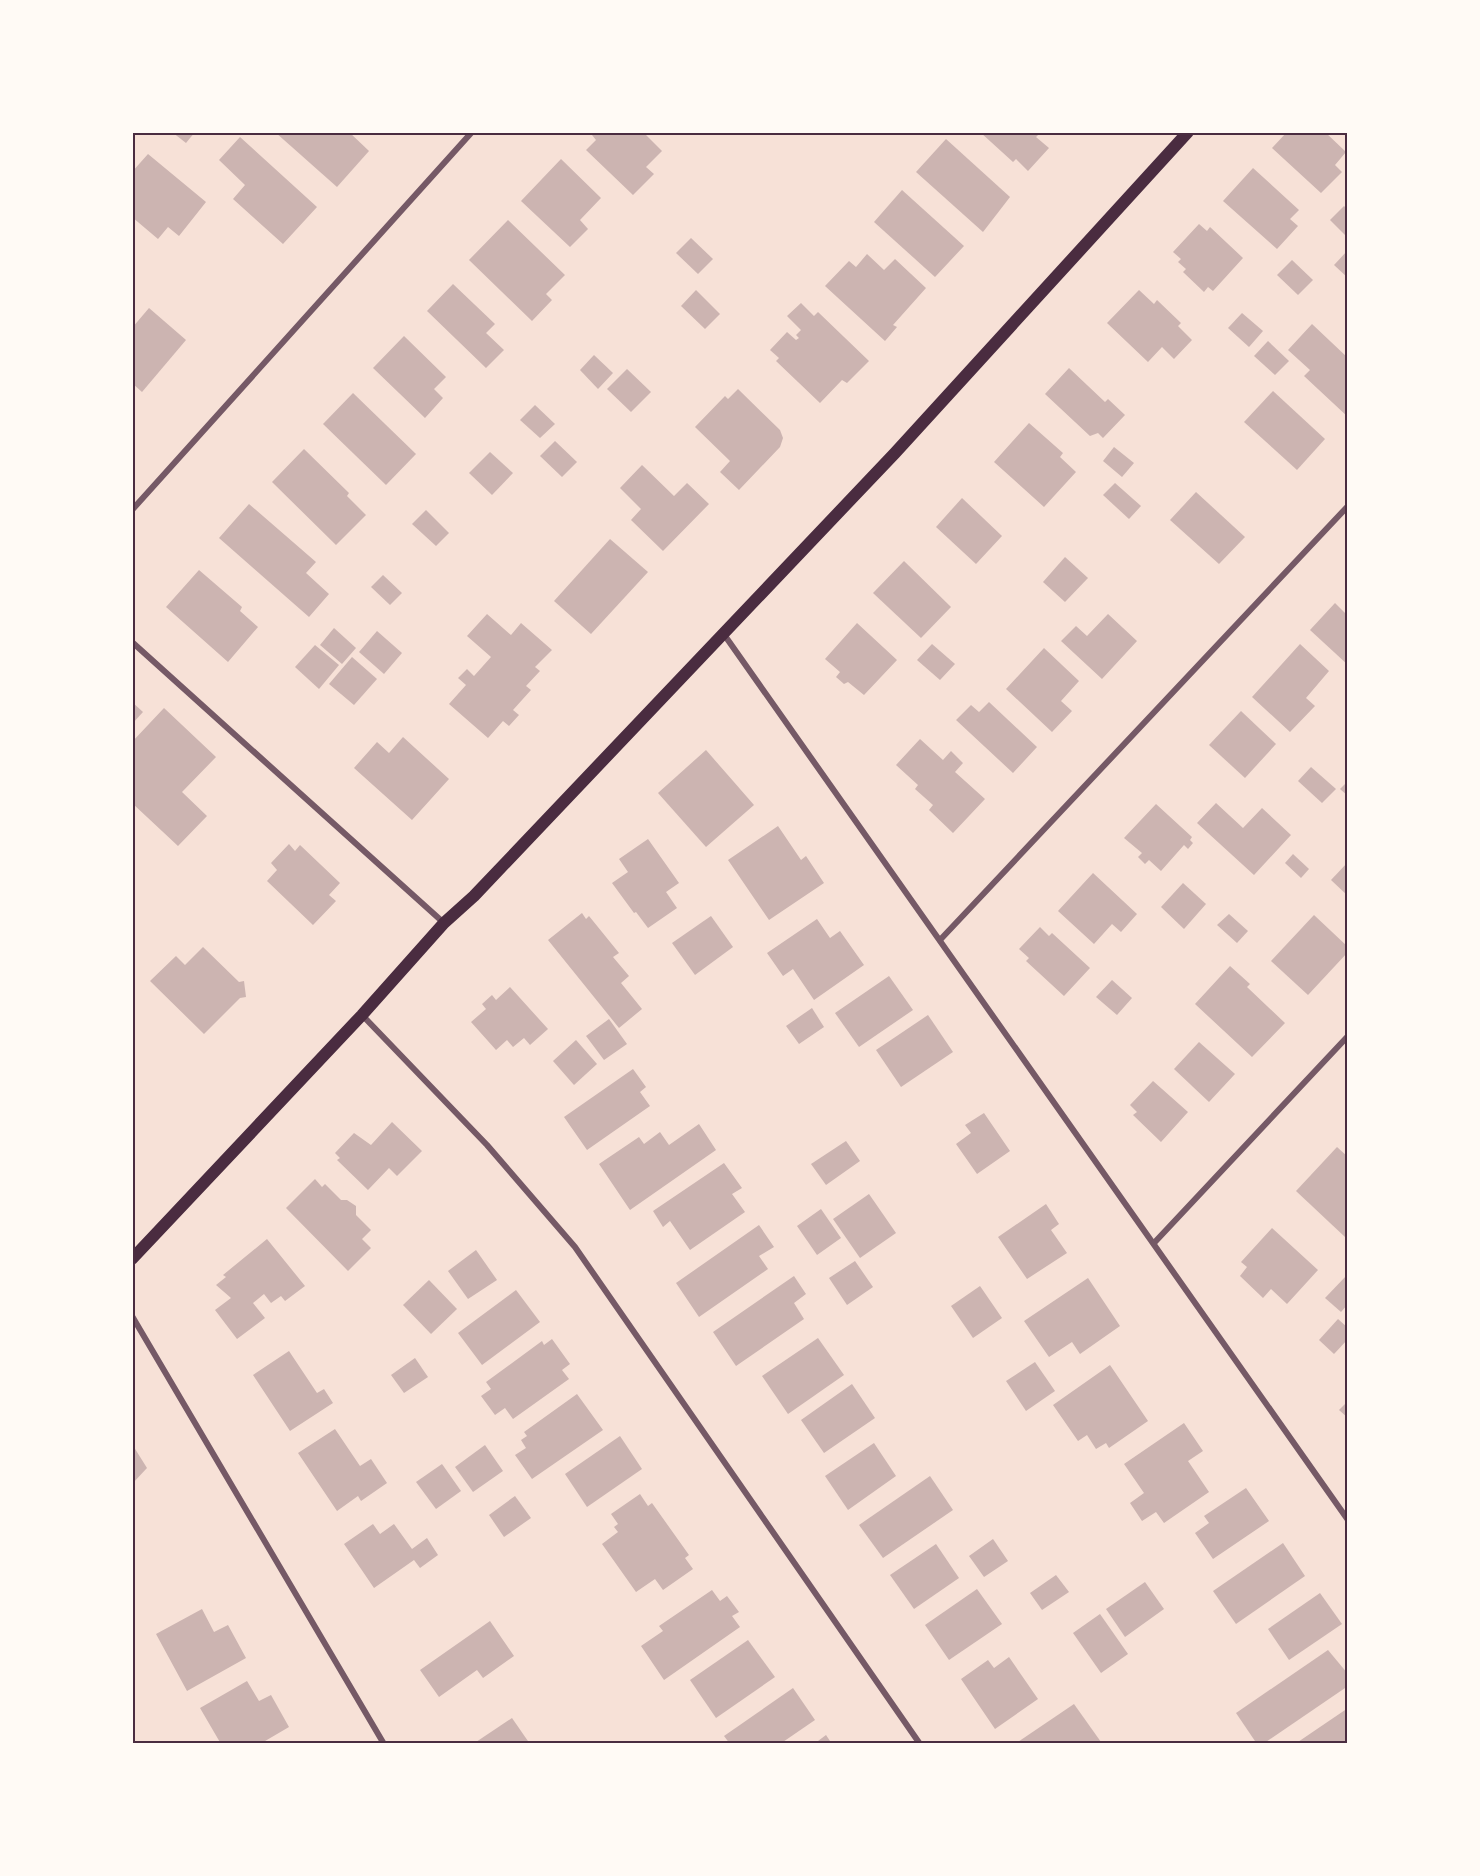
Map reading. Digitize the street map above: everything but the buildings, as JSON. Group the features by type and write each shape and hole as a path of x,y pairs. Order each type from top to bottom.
{"main road":[{"path":"132,1259 362,1015 444,923 474,896 895,453 1188,132"}],"street":[{"path":"132,510 472,132"},
{"path":"940,940 1348,506"},
{"path":"722,633 1348,1520"},
{"path":"132,642 444,923"},
{"path":"362,1015 487,1145 575,1247 920,1744"},
{"path":"1154,1243 1348,1036"},
{"path":"132,1316 384,1744"}],"lane":[{"path":"132,1024 132,1030"}]}
